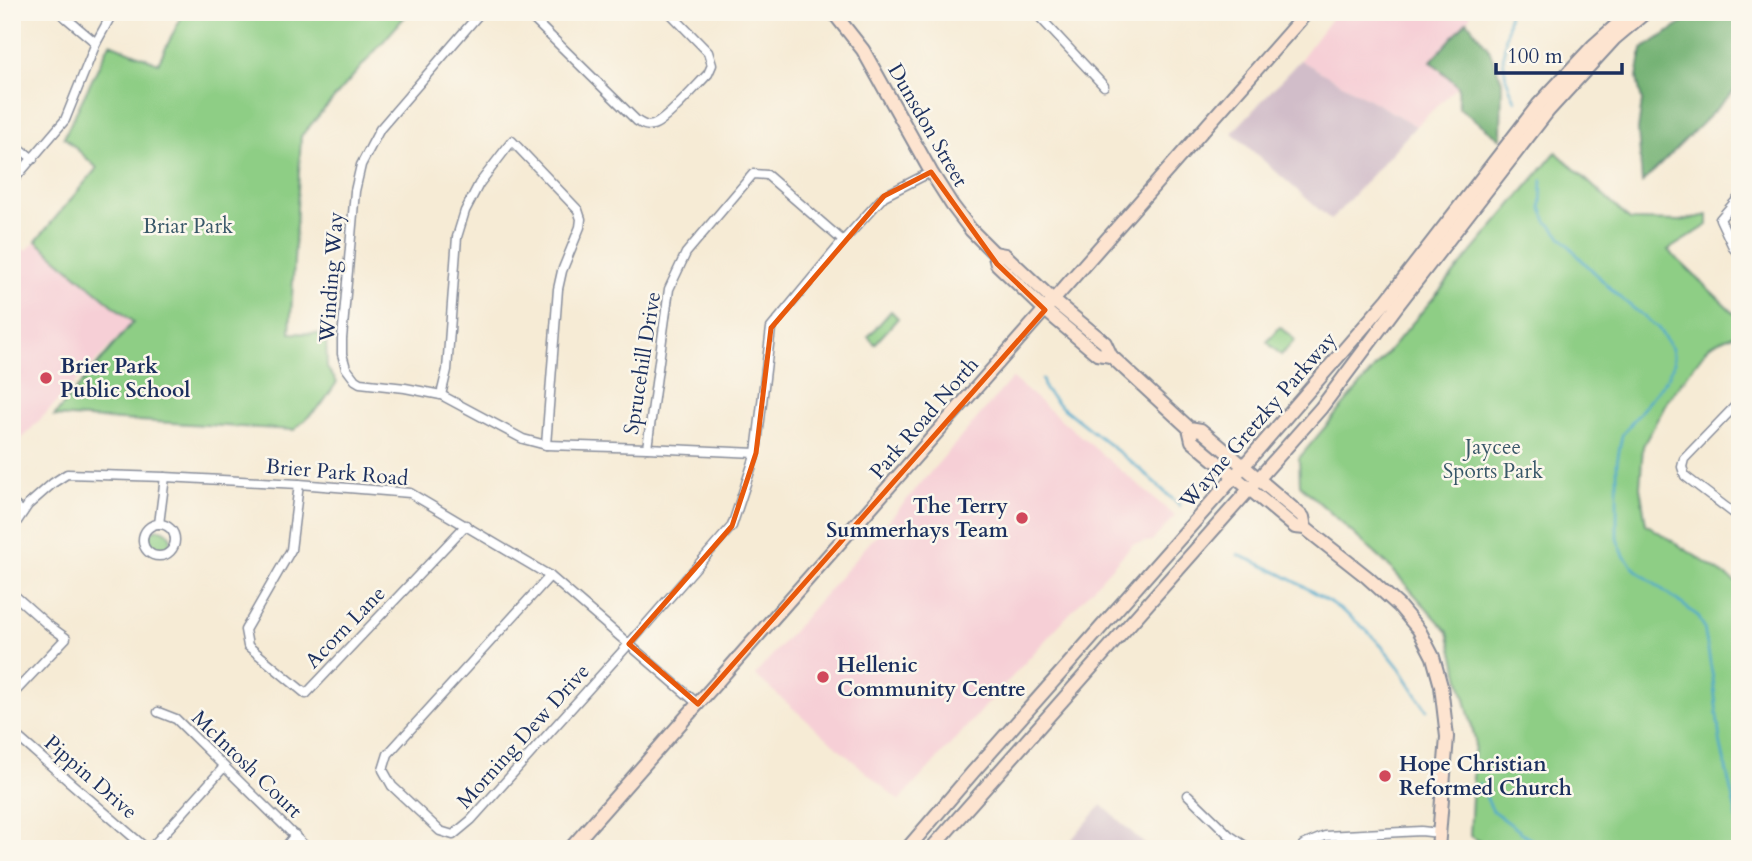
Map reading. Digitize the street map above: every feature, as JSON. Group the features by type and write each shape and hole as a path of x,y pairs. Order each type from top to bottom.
{"main road":[{"name":"Dunsdon Street","path":"833,12 863,50 931,172 971,230 994,253 1005,255 1049,305 1105,343 1111,356 1189,428 1201,430 1303,517 1305,528"},
{"name":"Park Road North","path":"570,849 1307,12"},
{"name":"Wayne Gretzky Parkway","path":"906,849 1388,299 1539,104 1593,47 1631,12"},
{"name":"Wayne Gretzky Parkway","path":"930,849 1321,408 1548,111 1615,39 1646,12"},
{"name":"Dunsdon Street","path":"1189,428 1192,441 1295,527 1305,528 1367,577 1399,606 1419,631 1433,657 1441,686 1447,737 1438,849"}],"street":[{"path":"59,12 96,43"},
{"path":"12,182 65,120 96,43 113,12"},
{"name":"Winding Way","path":"481,12 380,129 361,165 355,191 342,340 346,368 360,383 441,395 523,439 546,445 756,453"},
{"path":"526,12 637,121 646,125 653,125 661,120 711,69 708,52 669,12"},
{"path":"1035,12 1104,86"},
{"path":"441,395 447,370 457,237 465,211 479,184 512,141 580,214 580,227 562,271 558,289 546,445"},
{"path":"12,142 33,159"},
{"path":"629,644 732,526 756,453 771,328 884,196 931,172"},
{"name":"Sprucehill Drive","path":"647,448 670,289 686,253 753,174 767,175 843,241"},
{"path":"1740,196 1720,219 1734,249 1740,253"},
{"path":"1740,401 1684,458 1682,467 1685,476 1740,518"},
{"name":"Brier Park Road","path":"12,529 28,505 67,474 299,484 410,493 550,576 698,704"},
{"path":"159,524 165,477"},
{"name":"Acorn Lane","path":"299,484 291,550 244,630 248,646 306,694 466,525"},
{"path":"12,503 23,512"},
{"path":"159,524 170,528 175,543 170,553 154,556 146,550 143,540 150,527 159,524"},
{"name":"Morning Dew Drive","path":"550,576 388,754 383,770 392,786 440,831 453,835 471,820 629,644"},
{"path":"12,593 66,638 12,695"},
{"name":"McIntosh Court","path":"158,712 177,719 308,849"},
{"name":"Pippin Drive","path":"12,732 148,849"},
{"path":"148,849 224,766"},
{"path":"1188,795 1229,835 1250,849"},
{"path":"1301,849 1303,845 1325,836 1421,831 1439,833"},
{"path":"284,849 295,835"}],"highlighted area":[{"path":"931,172 997,264 1045,310 698,704 629,644 732,526 756,453 771,328 884,196"}],"shaded area":[{"path":"1336,12 1467,12 1471,15 1467,21 1431,61 1458,86 1416,126 1300,60"},
{"path":"1300,60 1416,126 1331,220 1232,133"},
{"name":"Brier Park Public School","path":"36,241 133,322 12,449 12,259 22,248 26,251"},
{"path":"1012,378 1175,516 1152,541 1133,544 899,801 755,675"},
{"path":"1102,805 1150,849 1063,849"}],"green space":[{"name":"Briar Park","path":"184,12 409,12 301,136 290,333 326,334 327,368 337,382 322,404 294,430 54,416 133,322 36,241 97,168 64,137 110,43 158,63"},
{"path":"1695,12 1740,12 1740,85 1642,183 1638,130 1642,101 1637,78 1642,49 1689,19"},
{"path":"1467,21 1489,49 1502,81 1501,139 1459,108 1458,86 1431,61"},
{"name":"Jaycee Sports Park","path":"1556,152 1630,220 1680,221 1708,215 1708,225 1668,250 1740,319 1740,332 1710,345 1667,401 1643,446 1640,487 1646,524 1740,585 1740,849 1494,849 1470,836 1475,739 1448,632 1390,567 1300,485 1299,458"},
{"path":"891,311 898,318 875,344 868,337"},
{"path":"1280,327 1295,340 1281,355 1267,342"},
{"path":"159,529 168,532 171,541 168,550 159,553 150,550 147,541 150,532"}],"waterway":[{"path":"1509,12 1503,58 1506,78 1515,100"},
{"path":"1542,180 1541,207 1547,221 1617,295 1658,328 1672,349 1674,363 1668,377 1622,435 1617,462 1617,539 1624,556 1636,570 1698,616 1704,628 1720,741 1740,840"},
{"path":"1042,379 1045,390 1058,404 1140,469 1180,506"},
{"path":"1238,555 1311,591 1363,627 1396,663 1427,710"},
{"path":"1479,784 1493,811 1544,849"}],"place":[{"name":"Brier Park Public School","path":"46,378"},
{"name":"The Terry Summerhays Team","path":"1022,518"},
{"name":"Hellenic Community Centre","path":"823,677"},
{"name":"Hope Christian Reformed Church","path":"1385,776"}]}
